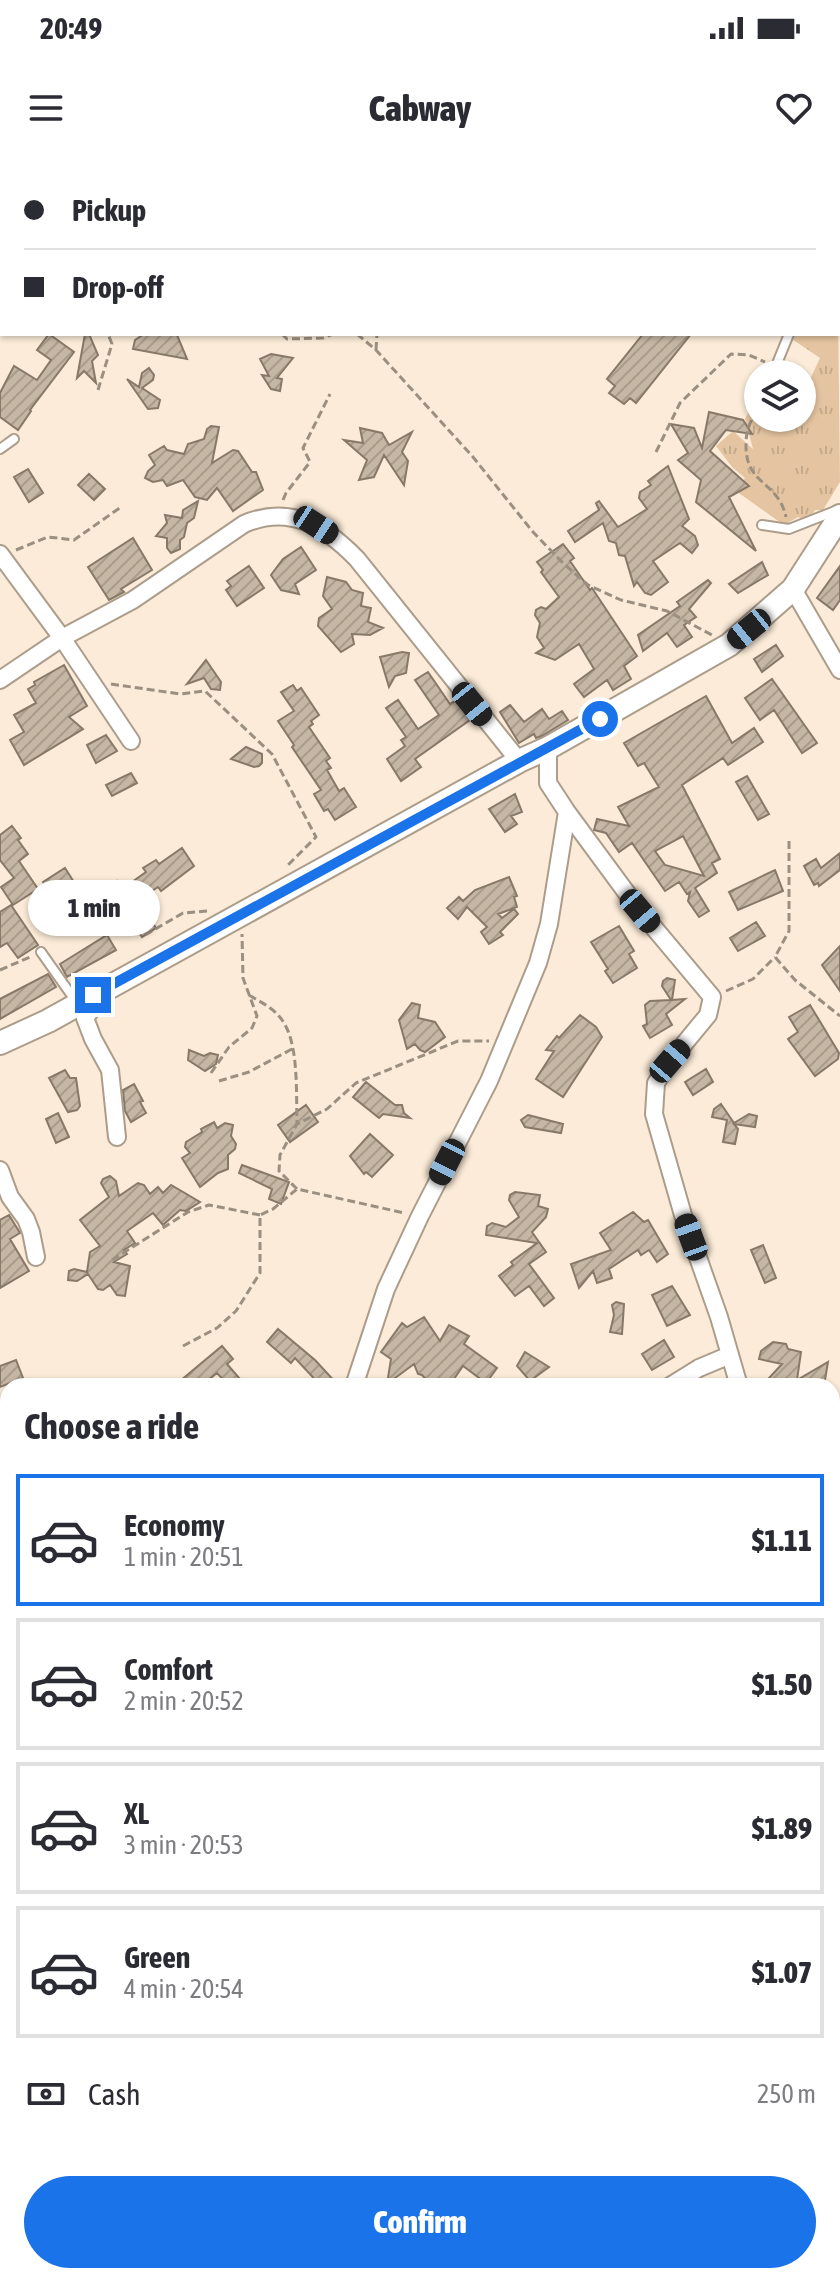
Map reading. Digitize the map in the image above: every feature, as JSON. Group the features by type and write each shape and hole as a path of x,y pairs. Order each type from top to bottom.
{"street":[{"path":"0,680 62,638 133,600 244,524 261,516 278,515 316,525 338,539 519,761"},
{"path":"0,1043 548,748 729,645 793,589 840,516"},
{"path":"1,555 62,638 131,741"},
{"path":"793,589 840,670"},
{"path":"548,748 548,783 567,812 640,911 712,997 708,1015 656,1083 654,1114 737,1378"},
{"path":"354,1378 386,1289 509,1037 538,963 549,924 567,812"},
{"path":"108,986 85,1018 110,1070 117,1137"},
{"path":"0,1170 10,1197 26,1219 36,1257"},
{"path":"683,1378 730,1355"}],"lane":[{"path":"778,360 788,336"},
{"path":"0,449 14,439"},
{"path":"762,525 789,529 840,510"},
{"path":"41,952 77,1004"}],"path":[{"path":"98,390 112,344 109,336"},
{"path":"284,336 287,339 328,336"},
{"path":"359,336 376,350 473,457 533,532 588,585 621,600 667,611 729,645"},
{"path":"376,350 377,336"},
{"path":"656,452 680,403 731,354 749,355 761,360"},
{"path":"278,515 286,493 310,462 303,448 330,394"},
{"path":"746,432 745,461 752,473 783,501 789,529"},
{"path":"1,555 48,537 74,540 121,507"},
{"path":"91,682 180,694 205,691 217,701 272,754 316,837 286,867"},
{"path":"712,997 753,979 775,957 789,931 789,841"},
{"path":"145,935 183,913 211,911"},
{"path":"211,1073 229,1047 252,1028 257,1016 243,978 242,913"},
{"path":"0,970 41,952"},
{"path":"775,957 795,980 840,1016"},
{"path":"249,995 271,1007 285,1024 293,1049 297,1124 280,1155 279,1171 297,1189 420,1216"},
{"path":"297,1124 327,1109 356,1083 458,1041 484,1042 509,1037"},
{"path":"219,1081 249,1072 293,1049"},
{"path":"112,1260 198,1208 209,1205 260,1215 273,1209 297,1189"},
{"path":"183,1346 217,1328 236,1311 260,1273 260,1215"}],"green space":[{"path":"793,336 838,336 840,482 823,510 815,510 808,521 798,517 784,525 736,491 745,478 716,446 733,431 753,449 748,432 816,432 816,367 820,358 792,339"}],"building":[{"path":"48,336 52,336 74,352 18,430 0,417 0,393 14,366 37,380 51,360 37,350"},
{"path":"85,336 90,336 98,355 92,361 96,383 84,371 77,378"},
{"path":"141,336 177,336 187,359 133,349 135,340"},
{"path":"641,336 689,336 636,403 630,398 624,404 609,393 615,386 607,379"},
{"path":"271,354 293,358 277,378 282,379 280,391 271,389 262,375 269,376 260,359"},
{"path":"149,368 154,375 153,380 142,388 160,400 158,408 148,409 127,379 139,387 142,373"},
{"path":"709,412 743,420 744,432 752,434 726,430 710,451 749,486 729,497 756,551 696,502 701,480 678,460 688,453 671,424 694,428 702,448"},
{"path":"211,426 219,427 212,463 233,450 238,451 252,472 256,472 263,490 233,511 217,488 207,500 195,497 183,480 167,486 163,480 153,482 145,478 155,465 149,455 164,446 167,450 184,454 188,444 204,439"},
{"path":"360,428 382,433 389,445 412,432 402,452 408,461 404,485 384,455 374,477 359,480 367,460 344,440 363,443"},
{"path":"668,466 689,519 682,526 695,536 698,545 692,553 680,543 653,561 668,582 651,595 645,593 637,582 634,586 625,556 619,555 616,543 609,541 603,523 575,542 568,531 599,510 596,503 599,501 618,527 647,509 639,498 640,492 651,485 648,481"},
{"path":"28,469 43,493 29,502 14,477"},
{"path":"89,474 105,489 94,500 78,485"},
{"path":"198,501 194,518 187,523 184,537 180,540 180,549 171,553 167,548 167,538 156,536 167,523 165,515 182,518 183,510"},
{"path":"133,538 152,570 109,600 88,567"},
{"path":"563,544 574,558 570,561 590,590 592,588 637,656 624,666 631,679 613,690 607,680 584,697 574,684 594,669 579,644 555,660 536,653 544,648 537,637 540,623 535,615 536,610 541,607 546,609 559,597 537,562"},
{"path":"301,547 316,570 295,584 299,594 281,590 271,575 283,559"},
{"path":"762,562 768,575 738,593 729,584"},
{"path":"249,566 264,588 237,606 226,590 231,586 227,581"},
{"path":"840,566 840,600 833,610 817,598"},
{"path":"327,577 346,582 352,590 363,593 361,606 371,608 368,622 383,628 370,635 352,634 354,644 341,652 318,626 319,618 332,609 323,596"},
{"path":"708,580 711,583 689,609 696,617 684,625 692,637 677,647 667,633 643,651 638,635 680,606 677,602"},
{"path":"776,645 783,656 762,672 754,659"},
{"path":"409,653 406,673 395,676 389,687 380,657"},
{"path":"206,660 221,682 220,690 211,689 204,678 187,684"},
{"path":"64,665 87,706 69,717 83,729 24,765 10,740 24,732 14,715 36,703 28,689 35,685 34,682"},
{"path":"428,672 450,704 456,700 470,720 415,759 421,767 401,781 387,759 405,746 401,740 406,737 386,708 398,700 418,729 439,715 415,680"},
{"path":"772,679 817,743 802,753 774,710 760,720 745,698"},
{"path":"293,685 297,691 301,688 319,715 309,727 330,758 326,761 331,768 327,770 339,791 344,788 356,807 335,820 328,809 324,811 314,794 321,790 278,721 294,711 281,692"},
{"path":"706,696 732,743 754,728 763,742 728,765 723,758 682,785 720,859 712,863 717,873 695,888 709,911 699,917 688,901 690,892 687,894 679,882 665,891 632,843 619,852 606,833 594,830 597,819 629,826 618,807 659,787 644,763 638,766 624,743","holes":["683,836 704,876 665,865 655,851"]},
{"path":"510,705 524,722 542,709 549,719 562,711 568,720 542,736 536,738 534,734 519,743 500,712"},
{"path":"106,735 117,751 96,763 87,745"},
{"path":"246,747 262,754 259,766 231,759"},
{"path":"131,773 137,783 112,796 106,785"},
{"path":"747,776 769,814 758,820 736,782"},
{"path":"515,794 522,812 511,816 517,824 505,832 489,809"},
{"path":"12,826 28,854 19,861 38,889 13,905 1,887 14,878 0,860 0,835"},
{"path":"182,848 194,866 161,891 158,887 137,901 156,928 142,937 116,897 109,901 103,890 117,881 122,889 146,872 143,868 156,860 159,864"},
{"path":"840,853 840,870 819,886 818,883 814,885 804,866 816,859 821,868"},
{"path":"65,868 88,904 66,918 43,882"},
{"path":"775,870 783,891 738,910 729,892"},
{"path":"509,877 517,896 514,897 517,907 498,914 502,918 514,909 518,914 500,932 503,935 489,944 481,932 487,927 467,907 458,919 447,908 459,897 463,901 475,890"},
{"path":"11,905 38,945 18,958 7,943 0,947 0,912"},
{"path":"756,922 765,936 738,951 730,938"},
{"path":"619,926 634,951 629,954 637,968 613,983 591,942"},
{"path":"107,935 116,950 67,977 60,964"},
{"path":"840,946 840,991 822,965"},
{"path":"48,974 56,987 0,1019 0,999"},
{"path":"667,978 675,980 672,1000 685,999 666,1014 672,1025 650,1038 643,1026 647,1024 645,1005 650,1001 671,1000 662,986"},
{"path":"412,1003 420,1005 418,1018 435,1022 445,1037 425,1052 415,1044 407,1049 399,1020"},
{"path":"810,1005 839,1053 838,1059 815,1076 788,1039 798,1032 789,1017"},
{"path":"580,1015 596,1027 602,1037 563,1097 536,1079 554,1051 546,1050"},
{"path":"189,1050 204,1056 210,1053 218,1055 216,1064 205,1071 188,1060"},
{"path":"706,1069 713,1082 693,1095 685,1082"},
{"path":"65,1070 70,1078 76,1078 80,1106 68,1112 49,1078"},
{"path":"366,1082 395,1105 402,1105 404,1113 410,1118 383,1114 379,1118 353,1097"},
{"path":"134,1084 146,1113 131,1122 125,1111 123,1090"},
{"path":"721,1104 734,1123 749,1114 757,1116 755,1127 734,1124 738,1129 735,1144 723,1142 727,1120 712,1117 714,1109"},
{"path":"306,1105 318,1122 290,1142 278,1125"},
{"path":"58,1113 69,1137 56,1143 46,1119"},
{"path":"528,1115 563,1124 561,1133 525,1127 521,1120"},
{"path":"214,1122 217,1128 225,1123 233,1125 231,1136 236,1144 235,1149 228,1155 228,1169 200,1187 182,1158 190,1153 185,1147 186,1142"},
{"path":"370,1134 393,1155 372,1177 366,1172 364,1174 350,1156"},
{"path":"242,1165 289,1182 281,1204 269,1199 272,1189 239,1173"},
{"path":"110,1176 116,1181 119,1196 138,1183 144,1185 150,1194 158,1187 163,1193 171,1185 200,1202 186,1211 180,1210 163,1225 153,1213 127,1231 135,1243 124,1250 127,1254 114,1262 130,1266 125,1296 117,1295 110,1285 103,1290 98,1289 88,1274 77,1281 68,1280 69,1271 87,1272 90,1252 100,1246 80,1220 109,1197 101,1183"},
{"path":"515,1192 540,1195 538,1206 548,1209 546,1217 532,1232 546,1252 529,1264 554,1298 544,1306 529,1286 515,1296 499,1276 513,1265 511,1262 537,1243 486,1235 487,1226 492,1223 506,1227 519,1217 509,1200"},
{"path":"633,1212 644,1222 648,1220 668,1254 657,1262 649,1250 641,1255 638,1250 609,1269 612,1278 597,1283 593,1271 579,1288 571,1264 611,1250 600,1233"},
{"path":"9,1215 20,1233 10,1239 29,1271 0,1288 0,1220"},
{"path":"763,1245 776,1278 765,1283 751,1250"},
{"path":"672,1286 690,1315 667,1326 652,1295"},
{"path":"616,1302 624,1304 622,1334 610,1332 614,1315 612,1305"},
{"path":"424,1317 440,1341 449,1325 469,1336 464,1344 497,1368 490,1378 479,1378 463,1366 455,1378 425,1378 418,1374 414,1364 395,1378 388,1378 391,1359 381,1352 402,1323 407,1327"},
{"path":"278,1329 332,1378 314,1378 295,1358 291,1363 267,1342"},
{"path":"664,1340 674,1357 652,1370 642,1354"},
{"path":"773,1342 786,1344 788,1349 801,1352 797,1378 769,1378 782,1364 759,1359 761,1351"},
{"path":"222,1346 233,1359 227,1364 239,1378 222,1378 217,1373 211,1378 184,1378"},
{"path":"525,1352 549,1367 534,1378 527,1378 517,1366"},
{"path":"16,1360 23,1378 0,1378 0,1366"},
{"path":"828,1362 825,1378 800,1378"}],"route":[{"path":"93,995 600,719"}]}
